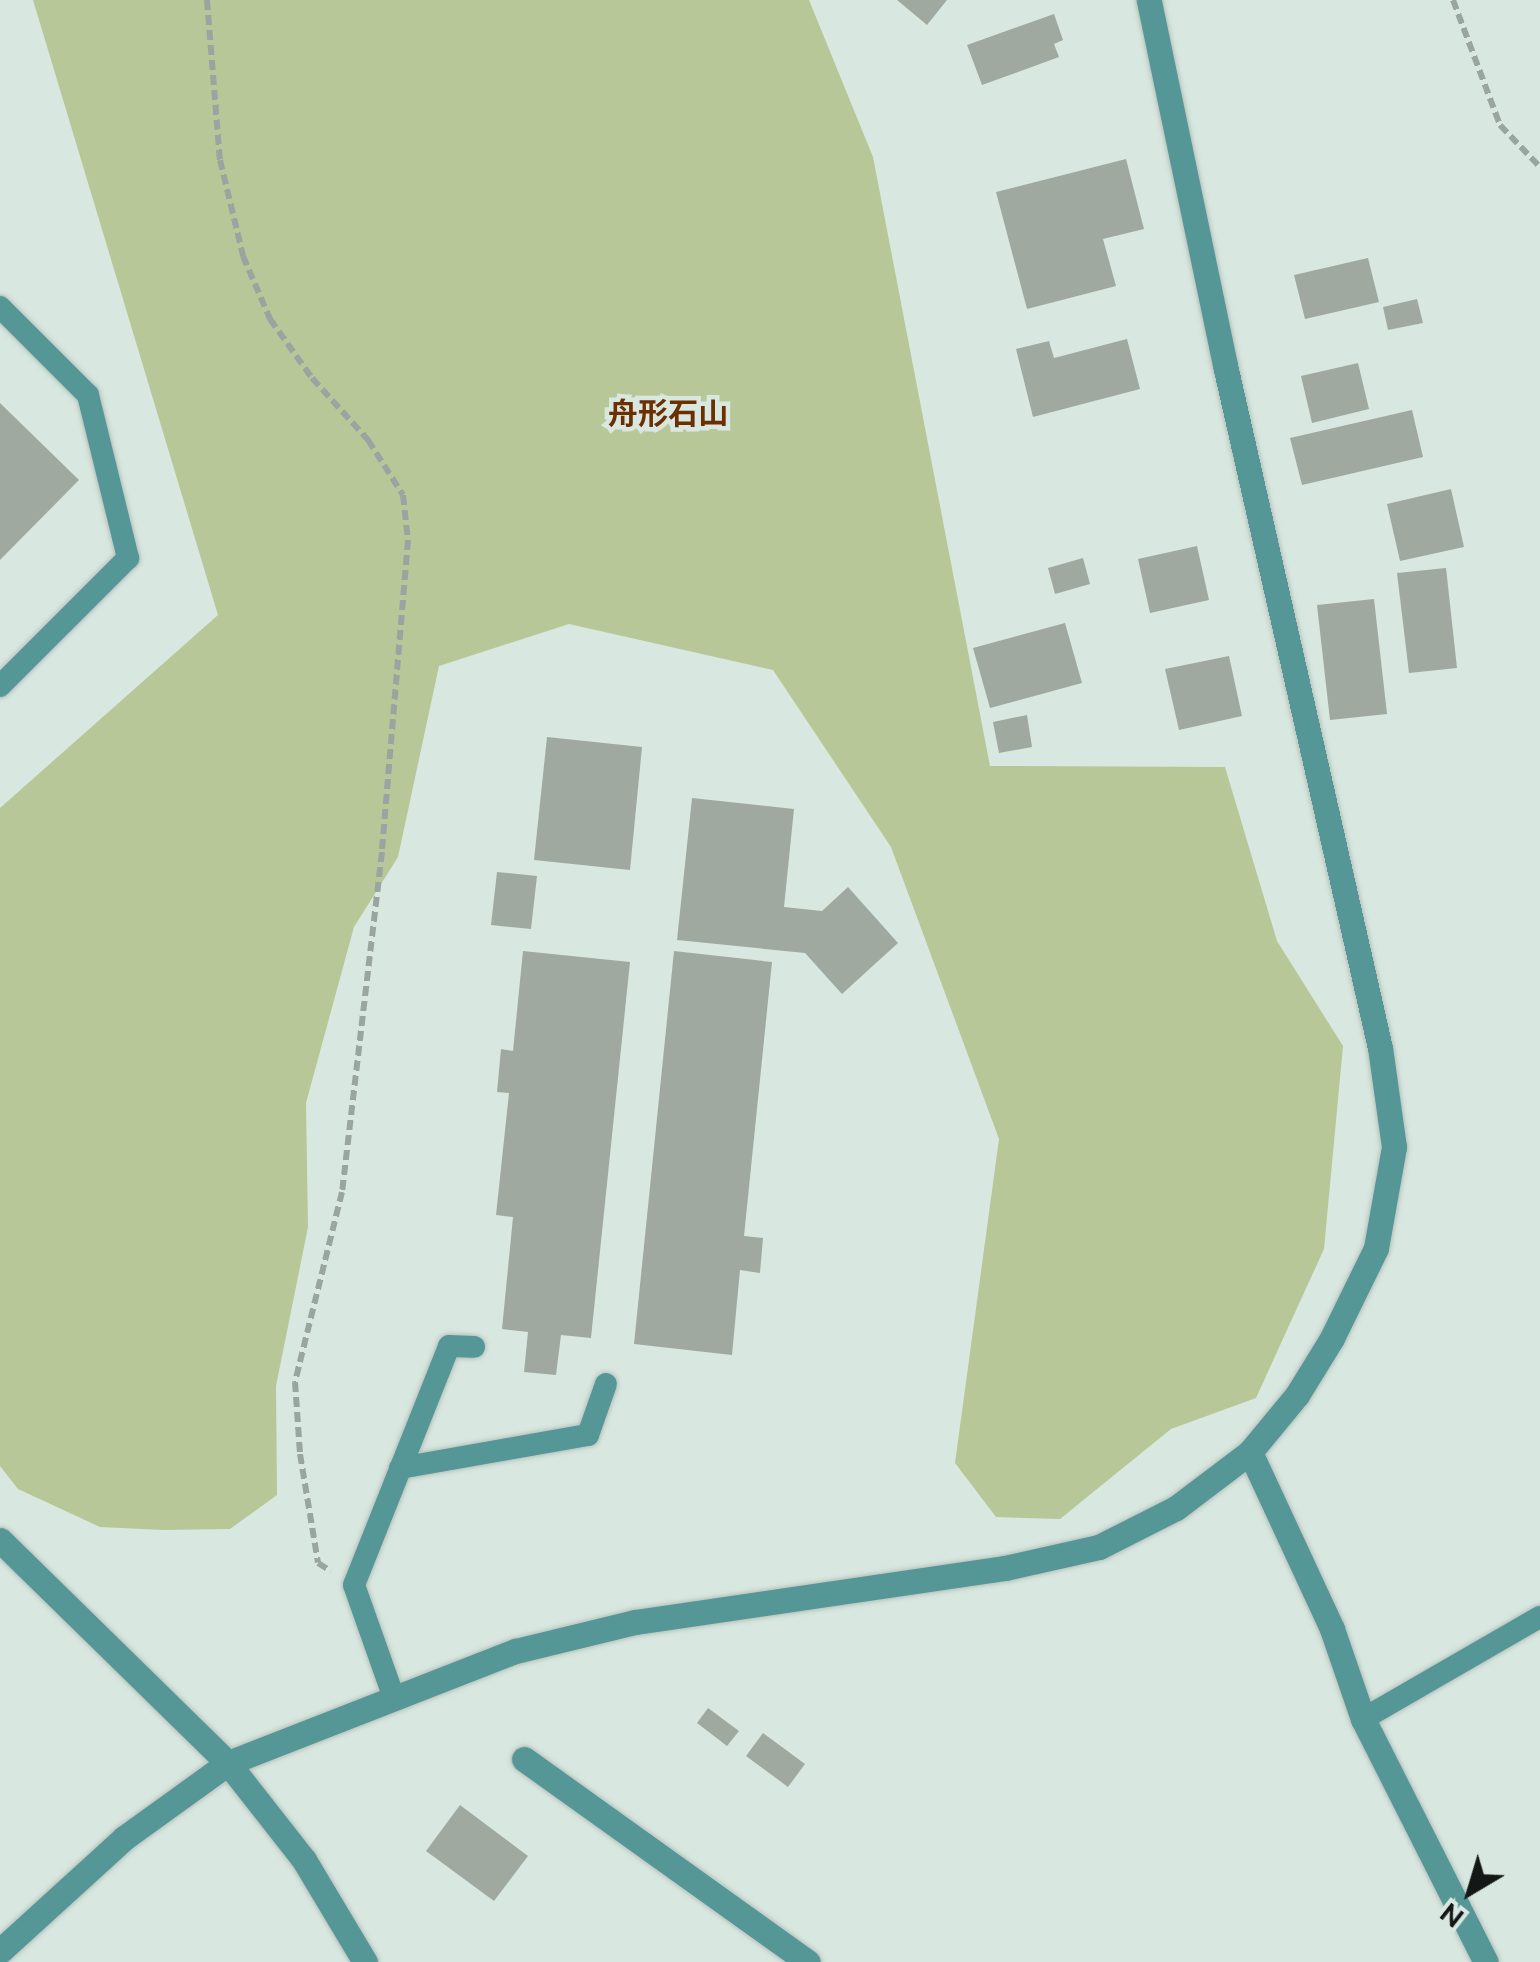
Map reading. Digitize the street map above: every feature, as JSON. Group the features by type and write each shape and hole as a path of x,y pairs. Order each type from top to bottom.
{"street":[{"path":"0,1951 124,1838 228,1763 516,1651 635,1622 1005,1568 1099,1547 1176,1508 1250,1452 1306,1381 1376,1248 1394,1147 1380,1048 1225,365 1149,0"},
{"path":"1250,1452 1332,1629 1363,1718 1486,1962"},
{"path":"0,1540 228,1763 304,1860 365,1962"},
{"path":"524,1759 808,1962"}],"lane":[{"path":"0,307 88,395 128,558 0,686"},
{"path":"394,1698 354,1585 449,1346 474,1346"},
{"path":"400,1468 588,1436 606,1384"},
{"path":"1363,1718 1540,1616"}],"path":[{"path":"207,0 220,160 243,256 270,320 312,378 368,440 403,495 408,540 382,852 342,1192 295,1382 300,1454 318,1563 354,1585"},
{"path":"1453,0 1500,125 1540,168"}],"green space":[{"path":"33,0 809,0 873,157 990,766 1225,767 1277,941 1343,1046 1324,1249 1256,1398 1171,1429 1060,1519 996,1517 955,1463 999,1139 891,847 773,670 569,624 439,666 398,857 354,927 306,1103 308,1227 276,1386 277,1495 230,1529 163,1530 100,1527 18,1489 0,1466 0,808 218,615"}],"building":[{"path":"897,0 947,0 927,25"},
{"path":"1054,14 1063,40 1054,44 1059,57 982,85 967,45"},
{"path":"1126,159 1144,229 1103,239 1116,286 1027,309 996,192"},
{"path":"1368,258 1379,302 1305,319 1294,275"},
{"path":"1417,299 1423,323 1388,330 1383,307"},
{"path":"1127,339 1140,389 1033,417 1016,349 1049,341 1054,358"},
{"path":"1358,363 1369,409 1312,423 1301,376"},
{"path":"0,403 79,480 0,560"},
{"path":"1412,410 1423,457 1302,485 1290,438"},
{"path":"1451,489 1464,547 1400,561 1387,504"},
{"path":"1197,546 1209,600 1150,613 1138,559"},
{"path":"1083,558 1090,584 1055,594 1048,568"},
{"path":"1446,568 1457,668 1409,673 1397,573"},
{"path":"1374,599 1387,714 1330,720 1317,605"},
{"path":"1065,623 1082,683 990,708 973,648"},
{"path":"1229,656 1242,716 1179,730 1165,669"},
{"path":"1027,715 1032,747 999,753 993,722"},
{"path":"547,737 642,747 630,870 534,860"},
{"path":"692,798 794,809 784,907 822,911 848,887 898,943 842,994 805,953 677,940"},
{"path":"497,872 537,876 531,929 491,925"},
{"path":"523,951 630,962 591,1338 561,1335 556,1375 524,1372 528,1332 502,1329 513,1217 496,1215 509,1093 497,1092 501,1049 513,1051"},
{"path":"674,951 772,962 744,1236 763,1238 760,1273 740,1270 732,1355 634,1344"},
{"path":"708,1708 739,1731 727,1746 697,1723"},
{"path":"763,1733 805,1764 788,1787 746,1756"},
{"path":"460,1805 528,1856 494,1901 426,1851"}],"district":[{"name":"舟形石山","path":"668,413"}]}
